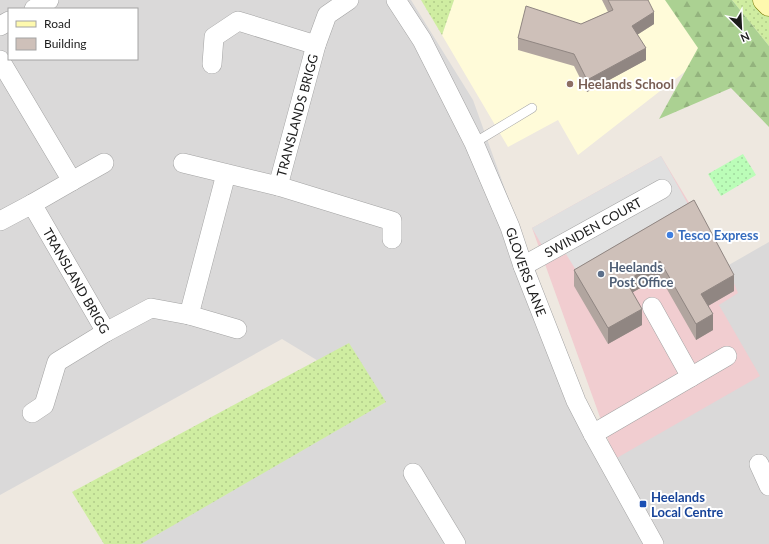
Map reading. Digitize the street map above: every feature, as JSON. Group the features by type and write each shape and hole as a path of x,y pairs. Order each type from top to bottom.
{"street":[{"path":"36,8 49,0"},
{"name":"TRANSLANDS BRIGG","path":"278,186 316,45 327,15 349,0"},
{"name":"GLOVERS LANE","path":"396,0 422,40 474,143 510,226 523,266 576,401 654,544"},
{"path":"764,0 769,5"},
{"name":"TRANSLANDS BRIGG","path":"212,64 214,37 238,21 316,45"},
{"path":"0,60 72,181"},
{"path":"0,221 104,163"},
{"name":"TRANSLANDS BRIGG","path":"183,163 278,186 392,221 392,239"},
{"path":"189,315 226,174"},
{"name":"SWINDEN COURT","path":"523,266 662,189"},
{"name":"TRANSLAND BRIGG","path":"32,204 106,332 152,308 189,315 237,329"},
{"path":"652,306 691,377"},
{"path":"32,413 44,405 57,362 106,332"},
{"path":"593,434 727,356"},
{"path":"759,464 769,486"},
{"path":"413,474 456,544"}],"lane":[{"path":"474,143 532,108"}],"shaded area":[{"path":"0,0 411,0 473,100 593,434 615,459 719,305 727,266 769,242 769,544 129,544 386,402 282,339 0,495"},
{"name":"Heelands School","path":"454,0 678,0 714,49 578,155 558,120 508,147 442,35"},
{"path":"661,156 727,266 738,293 719,305 760,376 615,459 532,228"},
{"path":"661,156 694,215 582,280 566,254 551,261 532,228"}],"green space":[{"path":"421,0 454,0 442,35"},
{"path":"665,0 732,0 769,46 769,127 731,88 659,119 698,48"},
{"path":"732,0 763,0 769,10 769,46"},
{"path":"743,154 756,175 721,196 708,174"},
{"path":"349,343 386,402 141,544 104,544 72,492"}],"building":[{"path":"608,0 648,0 654,12 632,26 646,48 587,80 574,54 518,38 526,6 581,24 613,10"},
{"path":"694,200 734,275 701,294 713,314 696,324 660,261 626,281 642,309 608,328 574,270"}],"place":[{"name":"Heelands School","path":"570,84"},
{"name":"Tesco Express","path":"670,235"},
{"name":"Heelands Post Office","path":"601,274"},
{"name":"Heelands Local Centre","path":"643,504"}]}
